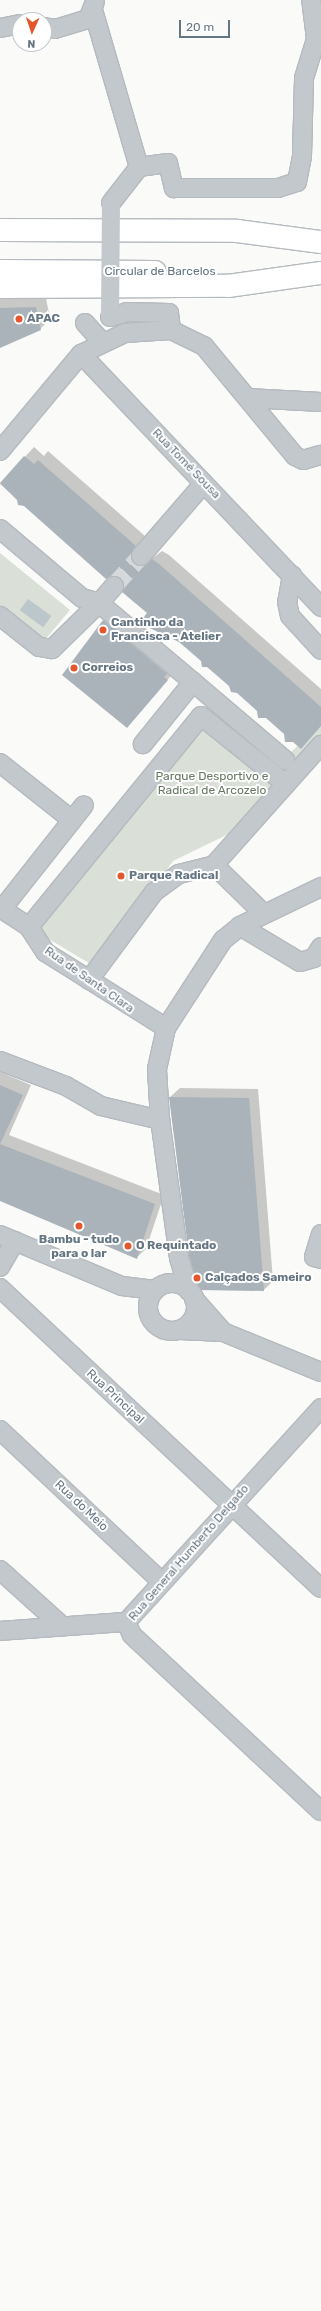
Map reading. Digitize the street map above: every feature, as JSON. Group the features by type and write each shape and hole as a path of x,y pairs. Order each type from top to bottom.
{"main road":[{"path":"0,230 237,231 321,243"},
{"path":"0,244 321,243"},
{"name":"Circular de Barcelos","path":"0,271 321,273"},
{"path":"0,287 228,286 321,273"}],"street":[{"path":"171,330 169,313 127,312 110,316 111,203 139,167 168,163 174,188 278,188 297,182 302,156 304,78 315,58 316,39 311,0"},
{"path":"94,5 139,167"},
{"path":"52,28 55,29 88,19 94,5"},
{"path":"0,28 12,26"},
{"path":"85,323 102,342"},
{"path":"0,451 81,354 102,342 125,332 171,330 204,346 296,456 303,460 321,455"},
{"name":"Rua Tomé Sousa","path":"81,354 321,607"},
{"path":"248,398 321,402"},
{"path":"141,556 204,483"},
{"path":"0,529 82,598 99,602 285,760"},
{"path":"292,575 287,602 290,616 321,650"},
{"path":"0,616 39,647 52,649 114,586"},
{"path":"143,744 193,682"},
{"path":"29,927 201,716 286,784"},
{"path":"89,980 154,892 179,874 214,865 321,745"},
{"path":"0,763 72,820"},
{"name":"Rua de Santa Clara","path":"84,805 1,908 29,927 45,952 166,1028"},
{"path":"214,865 264,914"},
{"path":"180,1330 195,1314 192,1295 179,1258 160,1120 157,1069 166,1028 223,940 240,926 321,887"},
{"path":"240,926 300,962 314,958 321,947"},
{"path":"0,1061 66,1086 101,1106 160,1120"},
{"path":"321,1234 314,1257 321,1259"},
{"path":"0,1268 7,1238 122,1286 159,1288 177,1284 192,1295 223,1332"},
{"path":"149,1316 148,1302 179,1258"},
{"path":"122,1286 149,1316 166,1331 180,1330 223,1332 321,1372"},
{"name":"Rua Principal","path":"0,1288 321,1588"},
{"name":"Rua General Humberto Delgado","path":"321,1408 231,1504 126,1622 132,1635 321,1811"},
{"name":"Rua do Meio","path":"0,1430 162,1582"},
{"path":"0,1570 60,1624"},
{"path":"0,1631 60,1624 126,1622"}],"green space":[{"path":"0,553 70,610 39,647 0,616"},
{"name":"Parque Desportivo e Radical de Arcozelo","path":"204,712 275,767 321,724 321,747 251,823 173,861 97,968 29,927"}],"shaded area":[{"path":"28,599 51,616 43,627 20,610"}],"building":[{"name":"APAC","path":"36,307 41,330 0,348 0,308"},
{"path":"24,456 34,464 38,460 136,546 131,554 134,564 144,566 152,559 159,564 321,707 321,726 301,749 293,742 285,742 284,734 266,718 258,718 257,711 237,693 231,692 229,686 207,667 202,667 201,661 179,642 139,623 147,613 122,592 121,578 111,576 106,579 24,506 18,505 17,500 0,483"},
{"path":"103,620 167,674 164,677 168,680 127,728 62,675"},
{"path":"0,1085 23,1095 0,1144"},
{"path":"169,1097 249,1098 264,1291 199,1290 189,1256"},
{"path":"0,1144 155,1204 137,1259 0,1201"}],"tunnel":[{"path":"114,586 141,556"}],"place":[{"name":"APAC","path":"19,319"},
{"name":"Cantinho da Francisca - Atelier","path":"103,630"},
{"name":"Correios","path":"74,668"},
{"name":"Parque Radical","path":"121,876"},
{"name":"Bambu - tudo para o lar","path":"79,1226"},
{"name":"O Requintado","path":"128,1246"},
{"name":"Calçados Sameiro","path":"197,1278"}]}
